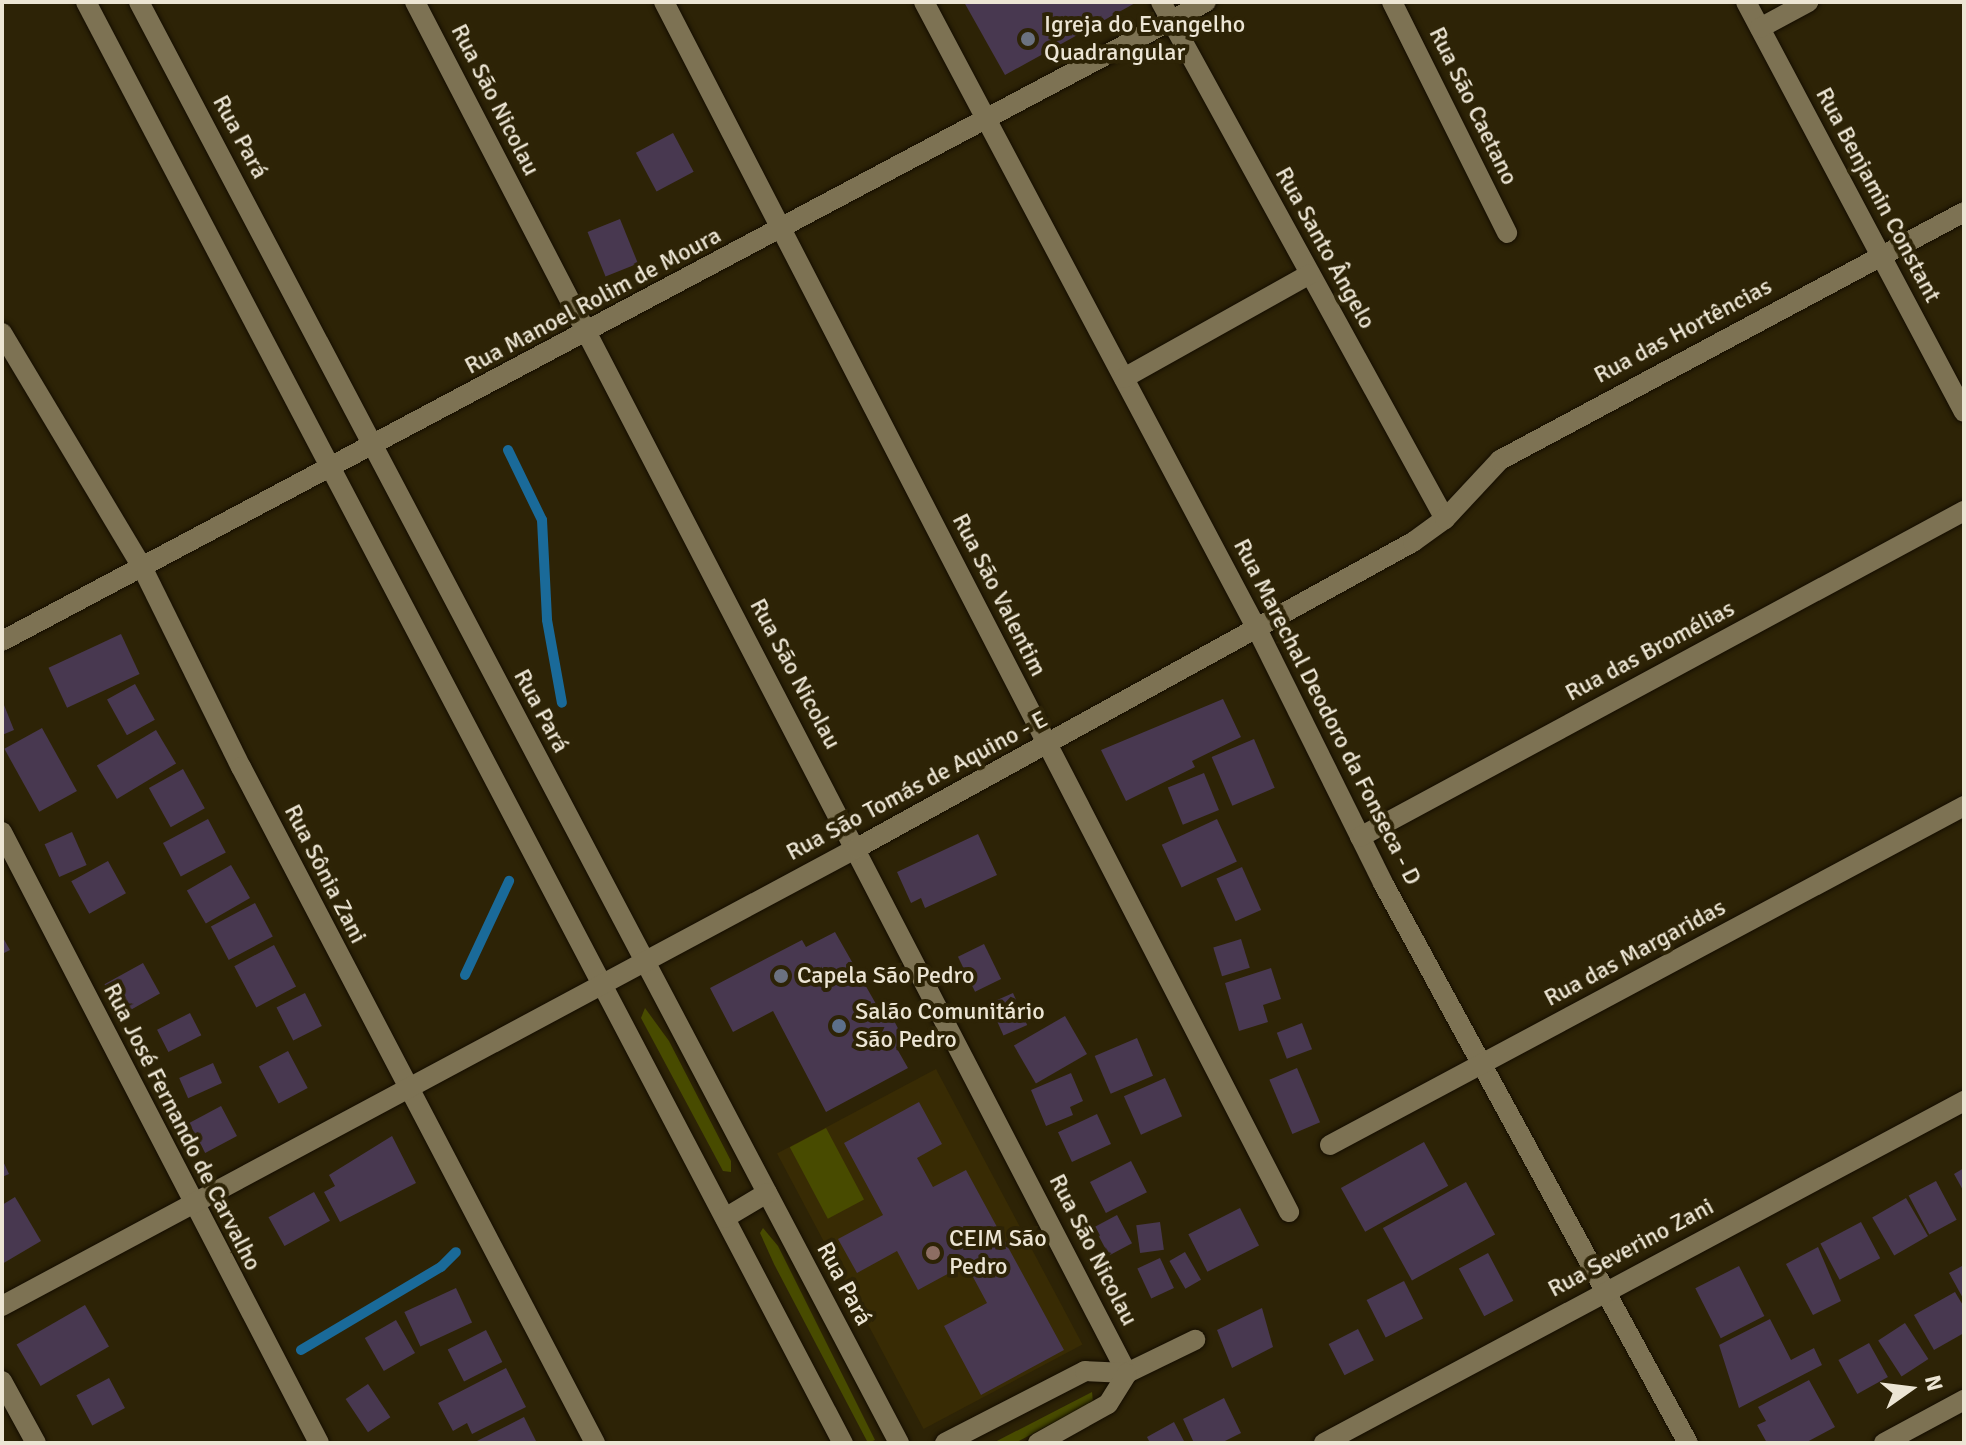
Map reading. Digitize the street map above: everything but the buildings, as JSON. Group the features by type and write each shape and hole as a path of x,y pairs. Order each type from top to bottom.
{"street":[{"path":"86,2 843,1443"},
{"name":"Rua Pará","path":"139,2 899,1443"},
{"name":"Rua São Nicolau","path":"415,2 1127,1373"},
{"name":"Rua São Valentim","path":"664,2 1289,1212"},
{"name":"Rua Marechal Deodoro da Fonseca - D","path":"924,2 1257,629 1360,837 1688,1443"},
{"name":"Rua Santo Ângelo","path":"1161,2 1445,519"},
{"name":"Rua Manoel Rolim de Moura","path":"2,641 1206,2"},
{"name":"Rua São Caetano","path":"1392,2 1507,233"},
{"name":"Rua Benjamin Constant","path":"1746,2 1964,412"},
{"path":"1760,28 1808,2"},
{"name":"Rua das Hortências","path":"1445,519 1500,460 1964,212"},
{"path":"1124,378 1310,274"},
{"name":"Rua Sônia Zani","path":"2,333 142,567 408,1088 595,1443"},
{"name":"Rua das Bromélias","path":"1360,837 1964,511"},
{"name":"Rua São Tomás de Aquino - E","path":"2,1306 1048,745 1413,542 1445,519"},
{"name":"Rua das Margaridas","path":"1330,1145 1964,806"},
{"name":"Rua José Fernando de Carvalho","path":"2,832 191,1205 319,1443"},
{"name":"Rua Severino Zani","path":"1324,1443 1964,1101"},
{"path":"725,1218 767,1193"},
{"path":"945,1443 1085,1371 1127,1373 1195,1340"},
{"path":"1038,1443 1108,1404 1127,1373"},
{"path":"2,1381 36,1443"},
{"path":"1884,1443 1964,1400"}],"shaded area":[{"path":"645,1008 669,1041 731,1161 731,1172 723,1171 641,1018"},
{"name":"CEIM São Pedro","path":"936,1069 1082,1344 924,1429 777,1154"},
{"path":"826,1128 864,1200 828,1219 790,1147"},
{"path":"763,1228 778,1246 875,1440 868,1443 774,1264 760,1233"},
{"path":"1092,1392 1093,1402 1015,1443 993,1443"}],"waterway":[{"path":"508,450 542,520 547,620 562,703"},
{"path":"465,975 509,881"},
{"path":"301,1350 441,1267 456,1252"}],"place":[{"name":"Igreja do Evangelho Quadrangular","path":"1028,39"},
{"name":"Capela São Pedro","path":"781,976"},
{"name":"Salão Comunitário São Pedro","path":"839,1026"},
{"name":"CEIM São Pedro","path":"933,1253"}]}
